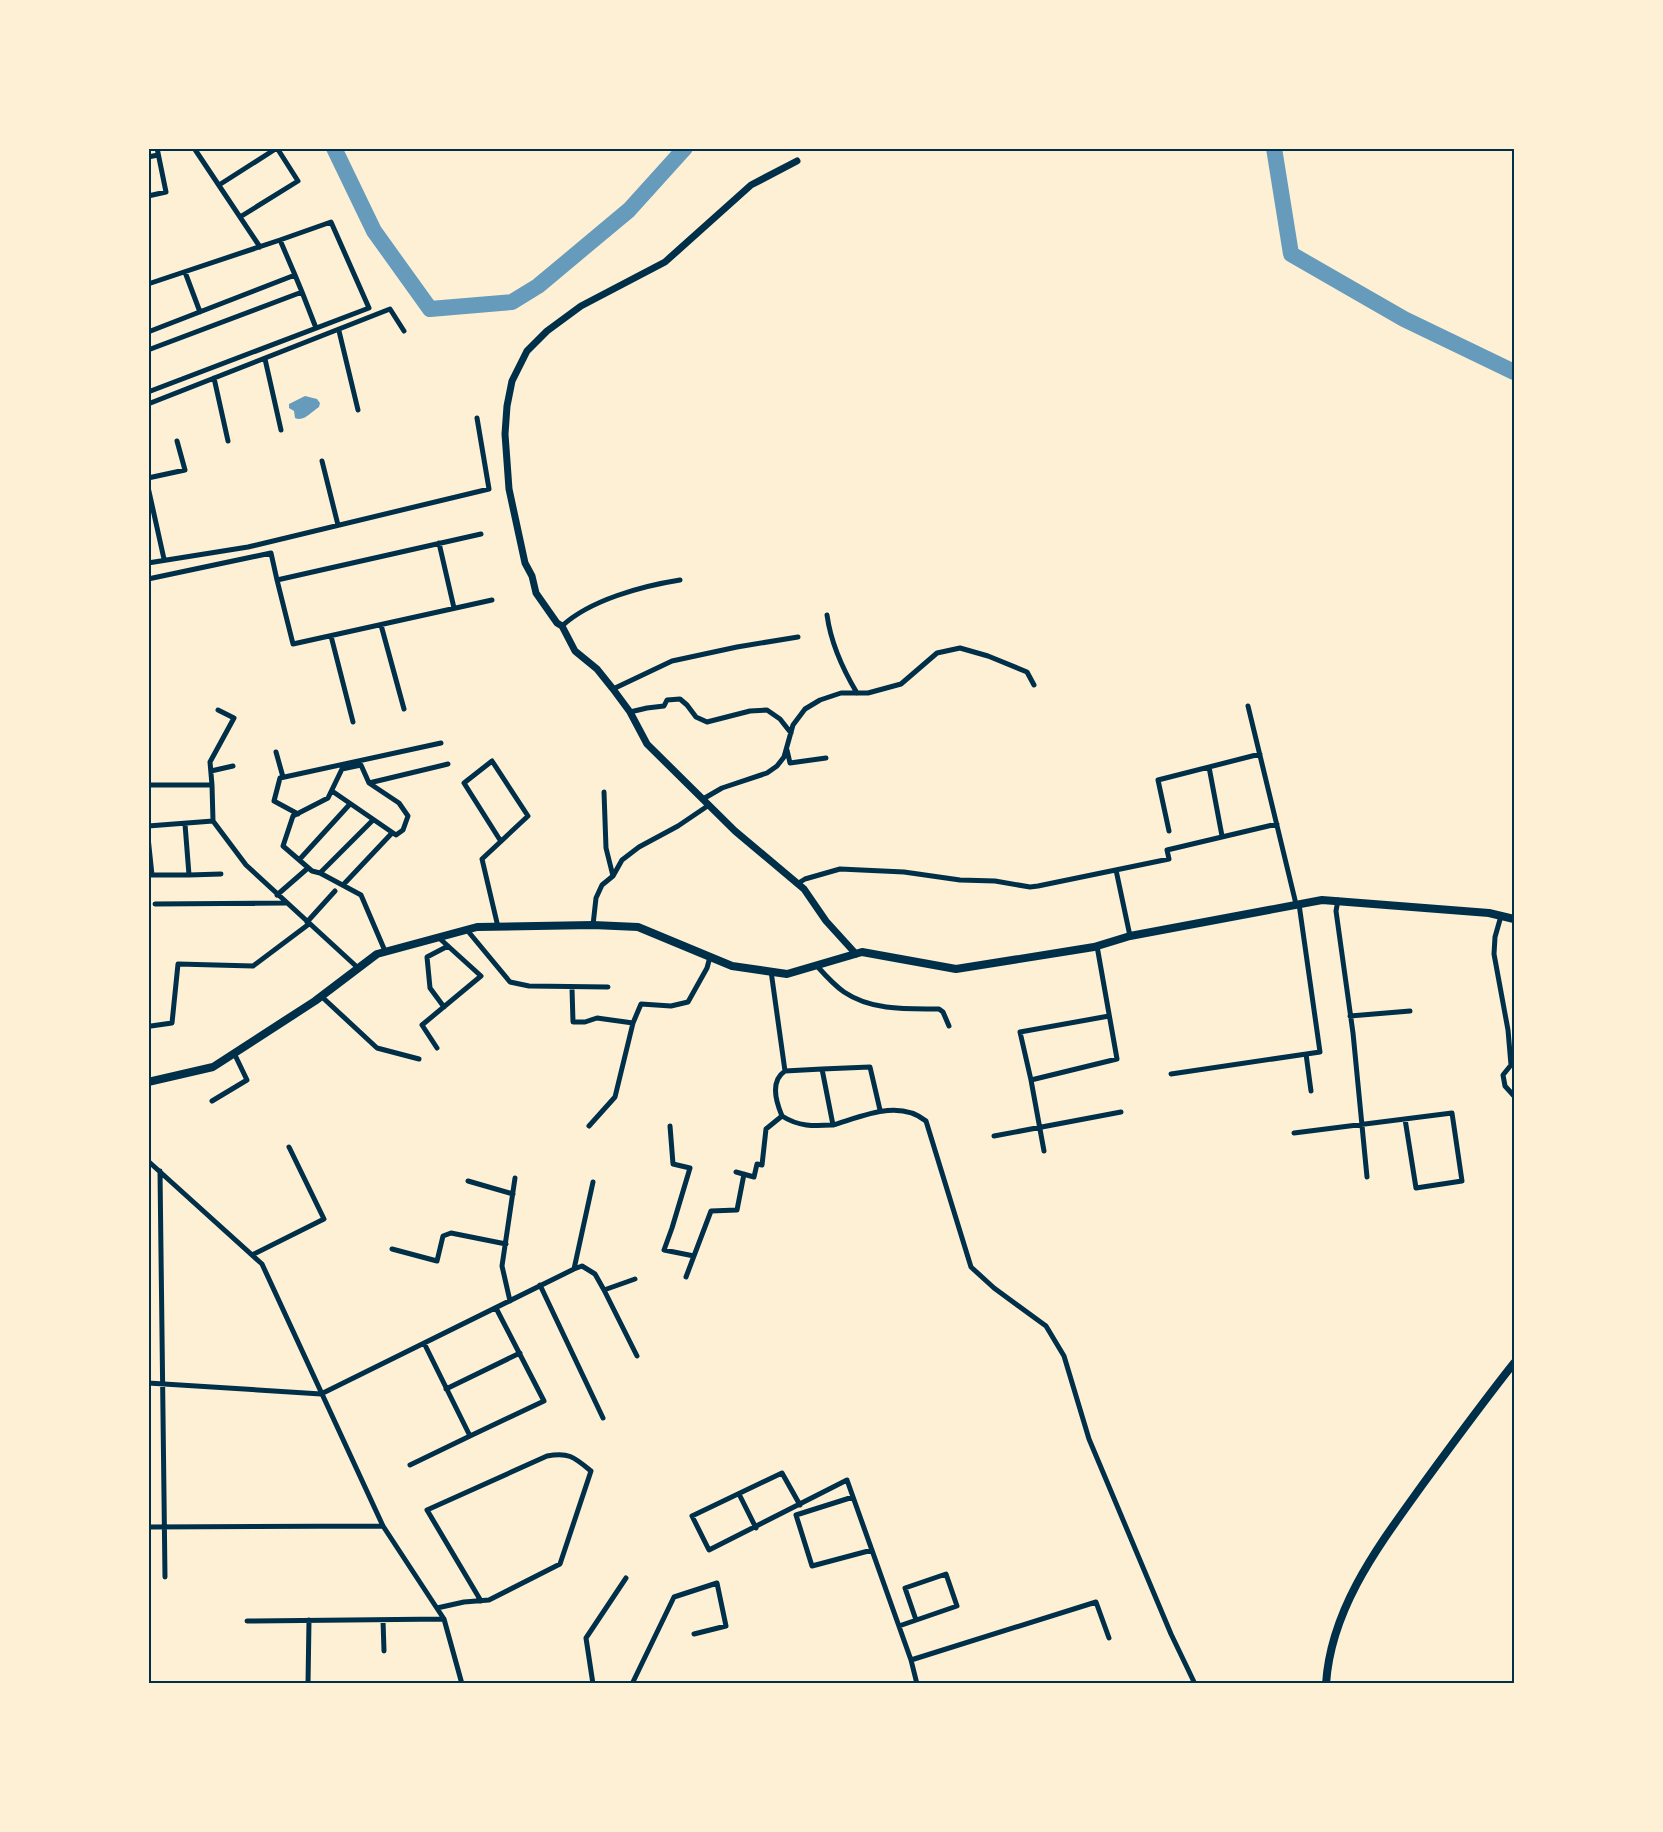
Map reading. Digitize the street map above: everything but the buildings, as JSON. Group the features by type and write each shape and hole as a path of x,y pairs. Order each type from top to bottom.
{"main road":[{"path":"148,1082 213,1067 321,996 376,954 477,927 593,925 638,927 732,966 787,974 862,952 956,969 1097,946 1130,936 1322,900 1489,913 1515,919"},
{"path":"1326,1683 1327,1667 1340,1617 1377,1548 1471,1418 1515,1363"}],"street":[{"path":"148,196 166,192 157,148"},
{"path":"194,148 260,247"},
{"path":"219,185 277,148 298,181 240,217"},
{"path":"148,158 158,155"},
{"path":"797,161 751,185 665,262 581,306 547,331 527,351 512,381 507,406 505,434 509,489 525,563 532,576 536,593 557,623 562,626 575,651 597,669 613,689 630,712 647,744 735,831 804,889 826,921 855,954"},
{"path":"148,284 331,222 369,308 148,392"},
{"path":"280,240 316,328"},
{"path":"185,272 200,312"},
{"path":"148,332 295,275"},
{"path":"148,350 302,292"},
{"path":"148,404 339,331 390,309 404,331"},
{"path":"339,331 357,410"},
{"path":"265,359 281,430"},
{"path":"214,378 228,441"},
{"path":"148,562 248,547 489,489 477,418"},
{"path":"148,478 184,470 177,441"},
{"path":"322,461 338,525"},
{"path":"148,487 164,559"},
{"path":"277,580 481,534"},
{"path":"439,543 454,609"},
{"path":"148,579 271,553 293,644 492,600"},
{"path":"562,626 576,614 645,585 680,580"},
{"path":"827,615 844,672 857,693"},
{"path":"381,625 404,709"},
{"path":"331,636 352,722"},
{"path":"613,689 672,661 727,648 798,637"},
{"path":"703,799 722,788 767,773 777,766 784,756 793,725 798,717 820,700 841,693 876,691 902,684 938,653 960,648 1017,666 1027,672 1034,685"},
{"path":"630,712 664,706 667,700 680,699 696,717 708,722 750,711 767,710 780,719 791,733"},
{"path":"1171,1074 1320,1052 1298,904 1248,706"},
{"path":"218,710 234,718 210,762 213,821 246,865 357,968"},
{"path":"298,814 274,801 280,778 441,743"},
{"path":"786,748 790,763 826,758"},
{"path":"276,752 283,777"},
{"path":"1169,831 1158,780 1260,754"},
{"path":"498,927 482,859 528,816 492,761 464,783 501,840"},
{"path":"369,783 448,764"},
{"path":"332,790 396,835 403,830 408,816 399,803 369,783 361,765 342,768 328,798 293,816 283,846 308,868 361,895 385,951"},
{"path":"211,771 233,766"},
{"path":"1209,767 1222,836"},
{"path":"148,785 212,785"},
{"path":"604,792 606,848 613,876"},
{"path":"299,860 350,804"},
{"path":"593,925 596,898 622,860 639,847 678,826 709,805"},
{"path":"320,873 373,820"},
{"path":"148,826 213,821"},
{"path":"185,824 189,875"},
{"path":"797,884 840,869 915,873 1030,887 1169,859 1167,849 1277,824"},
{"path":"343,885 392,833"},
{"path":"148,837 150,875 221,874"},
{"path":"278,895 308,868"},
{"path":"1116,870 1130,936"},
{"path":"151,1026 172,1023 178,964 253,966 308,923 335,891"},
{"path":"1338,900 1336,911 1367,1177"},
{"path":"155,904 286,903"},
{"path":"1501,916 1495,938 1494,954 1508,1030 1511,1065 1503,1075 1504,1086 1515,1096"},
{"path":"467,930 510,982 529,986 608,987"},
{"path":"438,937 481,976 422,1025 438,1048"},
{"path":"444,1007 430,988 427,957 448,946"},
{"path":"1031,1080 1117,1059 1097,946"},
{"path":"589,1126 615,1096 633,1023 641,1004 671,1006 688,1002 707,968 710,957"},
{"path":"817,966 844,992 866,1003 903,1009 939,1009 943,1012 949,1026"},
{"path":"771,971 785,1071"},
{"path":"572,988 573,1022 585,1022 597,1018 633,1023"},
{"path":"321,996 377,1048 419,1059"},
{"path":"1350,1016 1410,1011"},
{"path":"1044,1151 1020,1032 1109,1016"},
{"path":"212,1101 247,1080 234,1053"},
{"path":"1306,1054 1311,1091"},
{"path":"880,1110 870,1067 785,1071 780,1074 776,1082 775,1095 782,1116 792,1123 807,1126 833,1125 880,1110 910,1111 926,1121 971,1267 994,1288 1046,1326 1064,1356 1089,1439 1171,1634 1195,1683"},
{"path":"822,1069 833,1125"},
{"path":"994,1136 1121,1112"},
{"path":"1294,1133 1452,1113 1462,1181 1416,1188 1405,1119"},
{"path":"736,1172 754,1177 757,1164 762,1165 766,1129 782,1116"},
{"path":"670,1126 673,1164 690,1168 664,1250 694,1256"},
{"path":"252,1255 324,1219 289,1147"},
{"path":"148,1161 262,1264 383,1526 444,1619 462,1683"},
{"path":"159,1172 165,1577"},
{"path":"686,1278 711,1211 738,1210 744,1174"},
{"path":"510,1301 502,1266 515,1178"},
{"path":"468,1182 513,1194"},
{"path":"574,1269 593,1182"},
{"path":"392,1249 437,1261 443,1236 452,1233 506,1244"},
{"path":"148,1383 321,1394 582,1266 595,1274 637,1356"},
{"path":"604,1290 635,1279"},
{"path":"540,1285 603,1418"},
{"path":"410,1464 544,1401 496,1308"},
{"path":"424,1343 470,1436"},
{"path":"446,1389 520,1353"},
{"path":"437,1608 464,1602 489,1600 560,1564 591,1471 579,1461 563,1453 547,1456 427,1510 481,1600"},
{"path":"800,1505 782,1473 693,1516 709,1550 756,1528 800,1505 847,1480 911,1660 917,1683"},
{"path":"739,1494 756,1528"},
{"path":"853,1497 796,1515 812,1566 872,1550"},
{"path":"148,1527 383,1526"},
{"path":"899,1626 957,1606 946,1574 905,1588 916,1620"},
{"path":"593,1683 586,1638 626,1578"},
{"path":"632,1683 674,1597 717,1583 726,1626 694,1634"},
{"path":"911,1660 1096,1602 1109,1638"},
{"path":"247,1621 444,1619"},
{"path":"308,1683 309,1620"},
{"path":"383,1620 384,1651"}],"water":[{"path":"305,396 317,399 320,403 319,407 304,418 295,418 294,411 289,408 289,404"}],"waterway":[{"path":"334,148 374,231 430,309 512,302 538,286 629,210 685,148"},
{"path":"1274,148 1291,254 1404,319 1514,372"}]}
